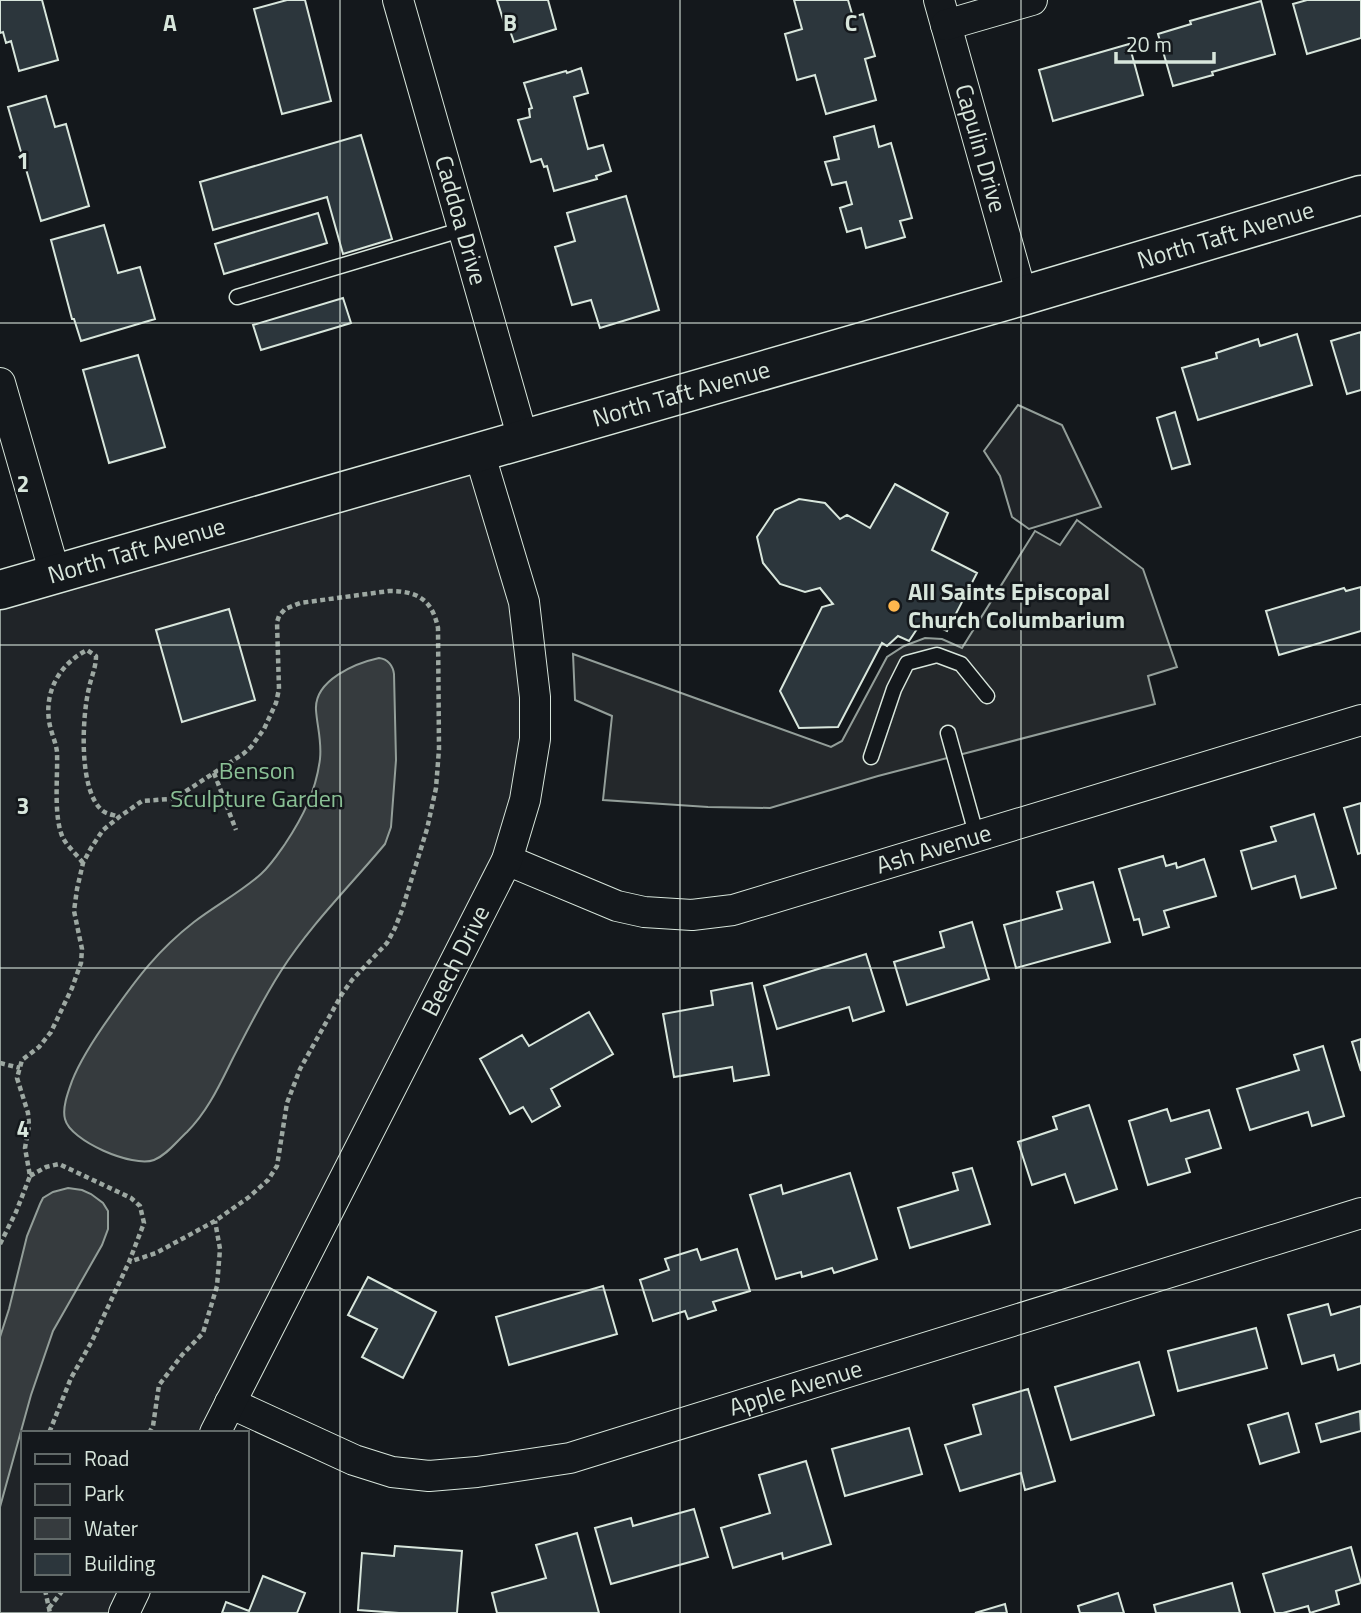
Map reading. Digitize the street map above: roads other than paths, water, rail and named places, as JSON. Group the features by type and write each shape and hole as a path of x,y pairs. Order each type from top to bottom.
{"main road":[{"name":"North Taft Avenue","path":"0,590 1022,296 1361,195"}],"street":[{"name":"Caddoa Drive","path":"398,0 523,439"},
{"path":"942,12 1032,0"},
{"name":"Capulin Drive","path":"942,12 1022,296"},
{"path":"0,383 55,574"},
{"name":"Beech Drive","path":"216,1431 507,860 525,800 535,739 534,697 524,602 479,452"},
{"name":"Ash Avenue","path":"507,860 617,906 643,912 692,915 733,910 1361,720"},
{"name":"Apple Avenue","path":"230,1403 354,1460 392,1472 429,1476 477,1472 570,1458 1361,1213"},
{"path":"124,1613 134,1592"}],"lane":[{"path":"237,297 464,229"},
{"path":"871,757 894,689 907,663 937,655 961,664 987,695"},
{"path":"948,733 977,837"}],"water":[{"path":"379,658 390,663 394,674 396,760 391,827 385,844 293,954 262,1003 213,1097 172,1148 154,1160 144,1161 118,1156 90,1144 69,1127 64,1115 72,1081 89,1047 130,989 159,954 194,922 253,881 274,859 303,814 318,771 320,740 317,699 329,682 338,675 359,664"},
{"path":"68,1188 91,1194 103,1203 108,1211 108,1229 102,1245 53,1331 31,1395 0,1507 0,1337 27,1236 43,1198"}],"place":[{"name":"All Saints Episcopal Church Columbarium","path":"894,606"}],"park label":[{"name":"Benson Sculpture Garden","path":"257,785"}]}
